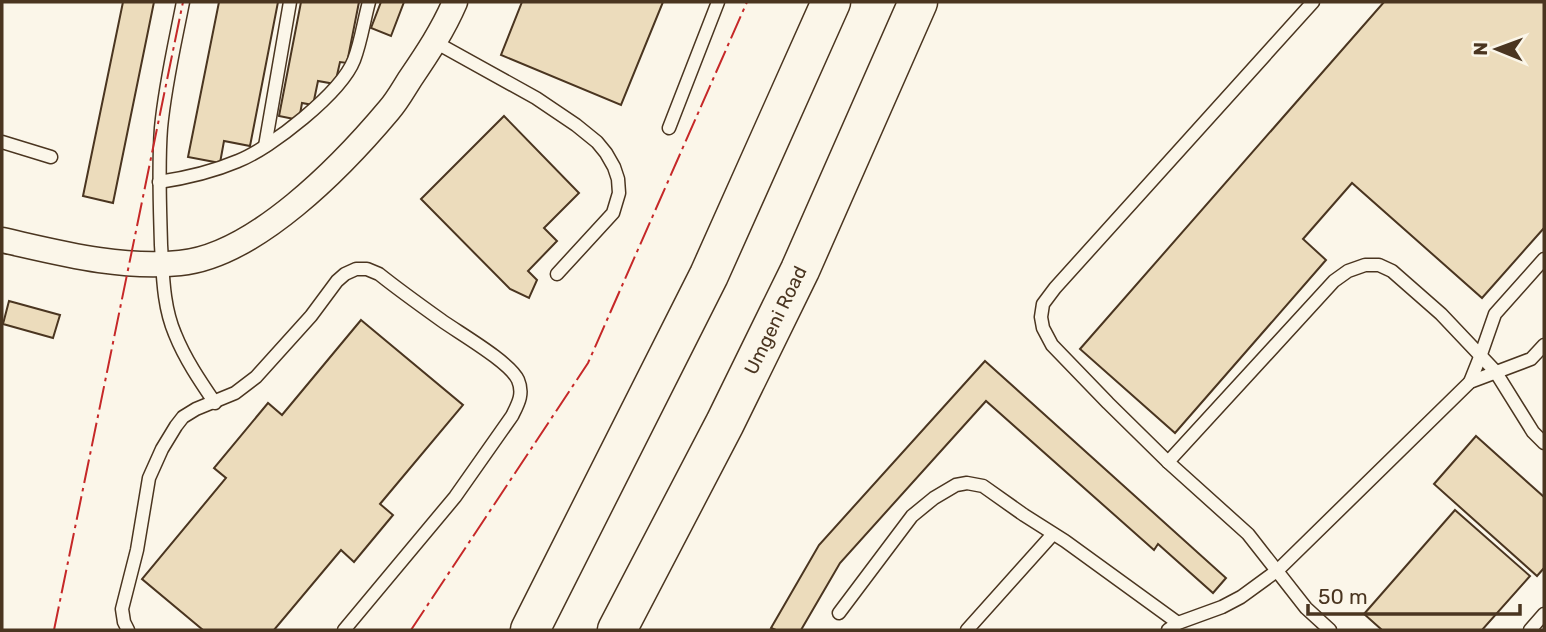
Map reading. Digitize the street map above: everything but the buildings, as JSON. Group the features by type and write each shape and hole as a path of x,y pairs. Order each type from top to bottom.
{"highway":[{"path":"530,630 709,275 831,2"},
{"name":"Umgeni Road","path":"617,630 725,423 800,270 918,2"},
{"path":"517,630 563,564"}],"street":[{"path":"2,240 120,264 181,263 211,257 257,234 324,181 390,109 435,43 455,2"}],"lane":[{"path":"183,2 161,128 159,182 162,263 167,311 175,334 192,370 215,402"},
{"path":"265,146 290,2"},
{"path":"159,182 191,177 240,160 285,133 312,111 344,78 354,60 369,2"},
{"path":"669,128 718,2"},
{"path":"1313,2 1055,288 1043,304 1041,317 1042,328 1052,345 1168,462 1248,534 1306,608 1331,630"},
{"path":"435,43 536,98 566,118 597,142 614,167 619,193 613,213 557,274"},
{"path":"2,142 51,157"},
{"path":"1470,382 1495,314 1544,259"},
{"path":"1168,462 1335,281 1365,265 1379,265 1392,271 1441,314 1495,371 1532,432 1544,443"},
{"path":"128,630 122,609 137,550 149,478 162,449 183,418 196,409 235,393 256,377 311,316 337,281 356,269 367,269 379,274 514,373 522,389 519,402 505,426 455,497 344,630"},
{"path":"839,613 912,516 956,485 967,484 983,486 1054,534 1173,627 1241,597 1278,570 1470,382 1531,359 1544,345"},
{"path":"967,630 1054,534"},
{"path":"1530,630 1544,614"}],"power":[{"path":"54,630 183,2"},
{"path":"411,630 588,363 747,2"}]}
